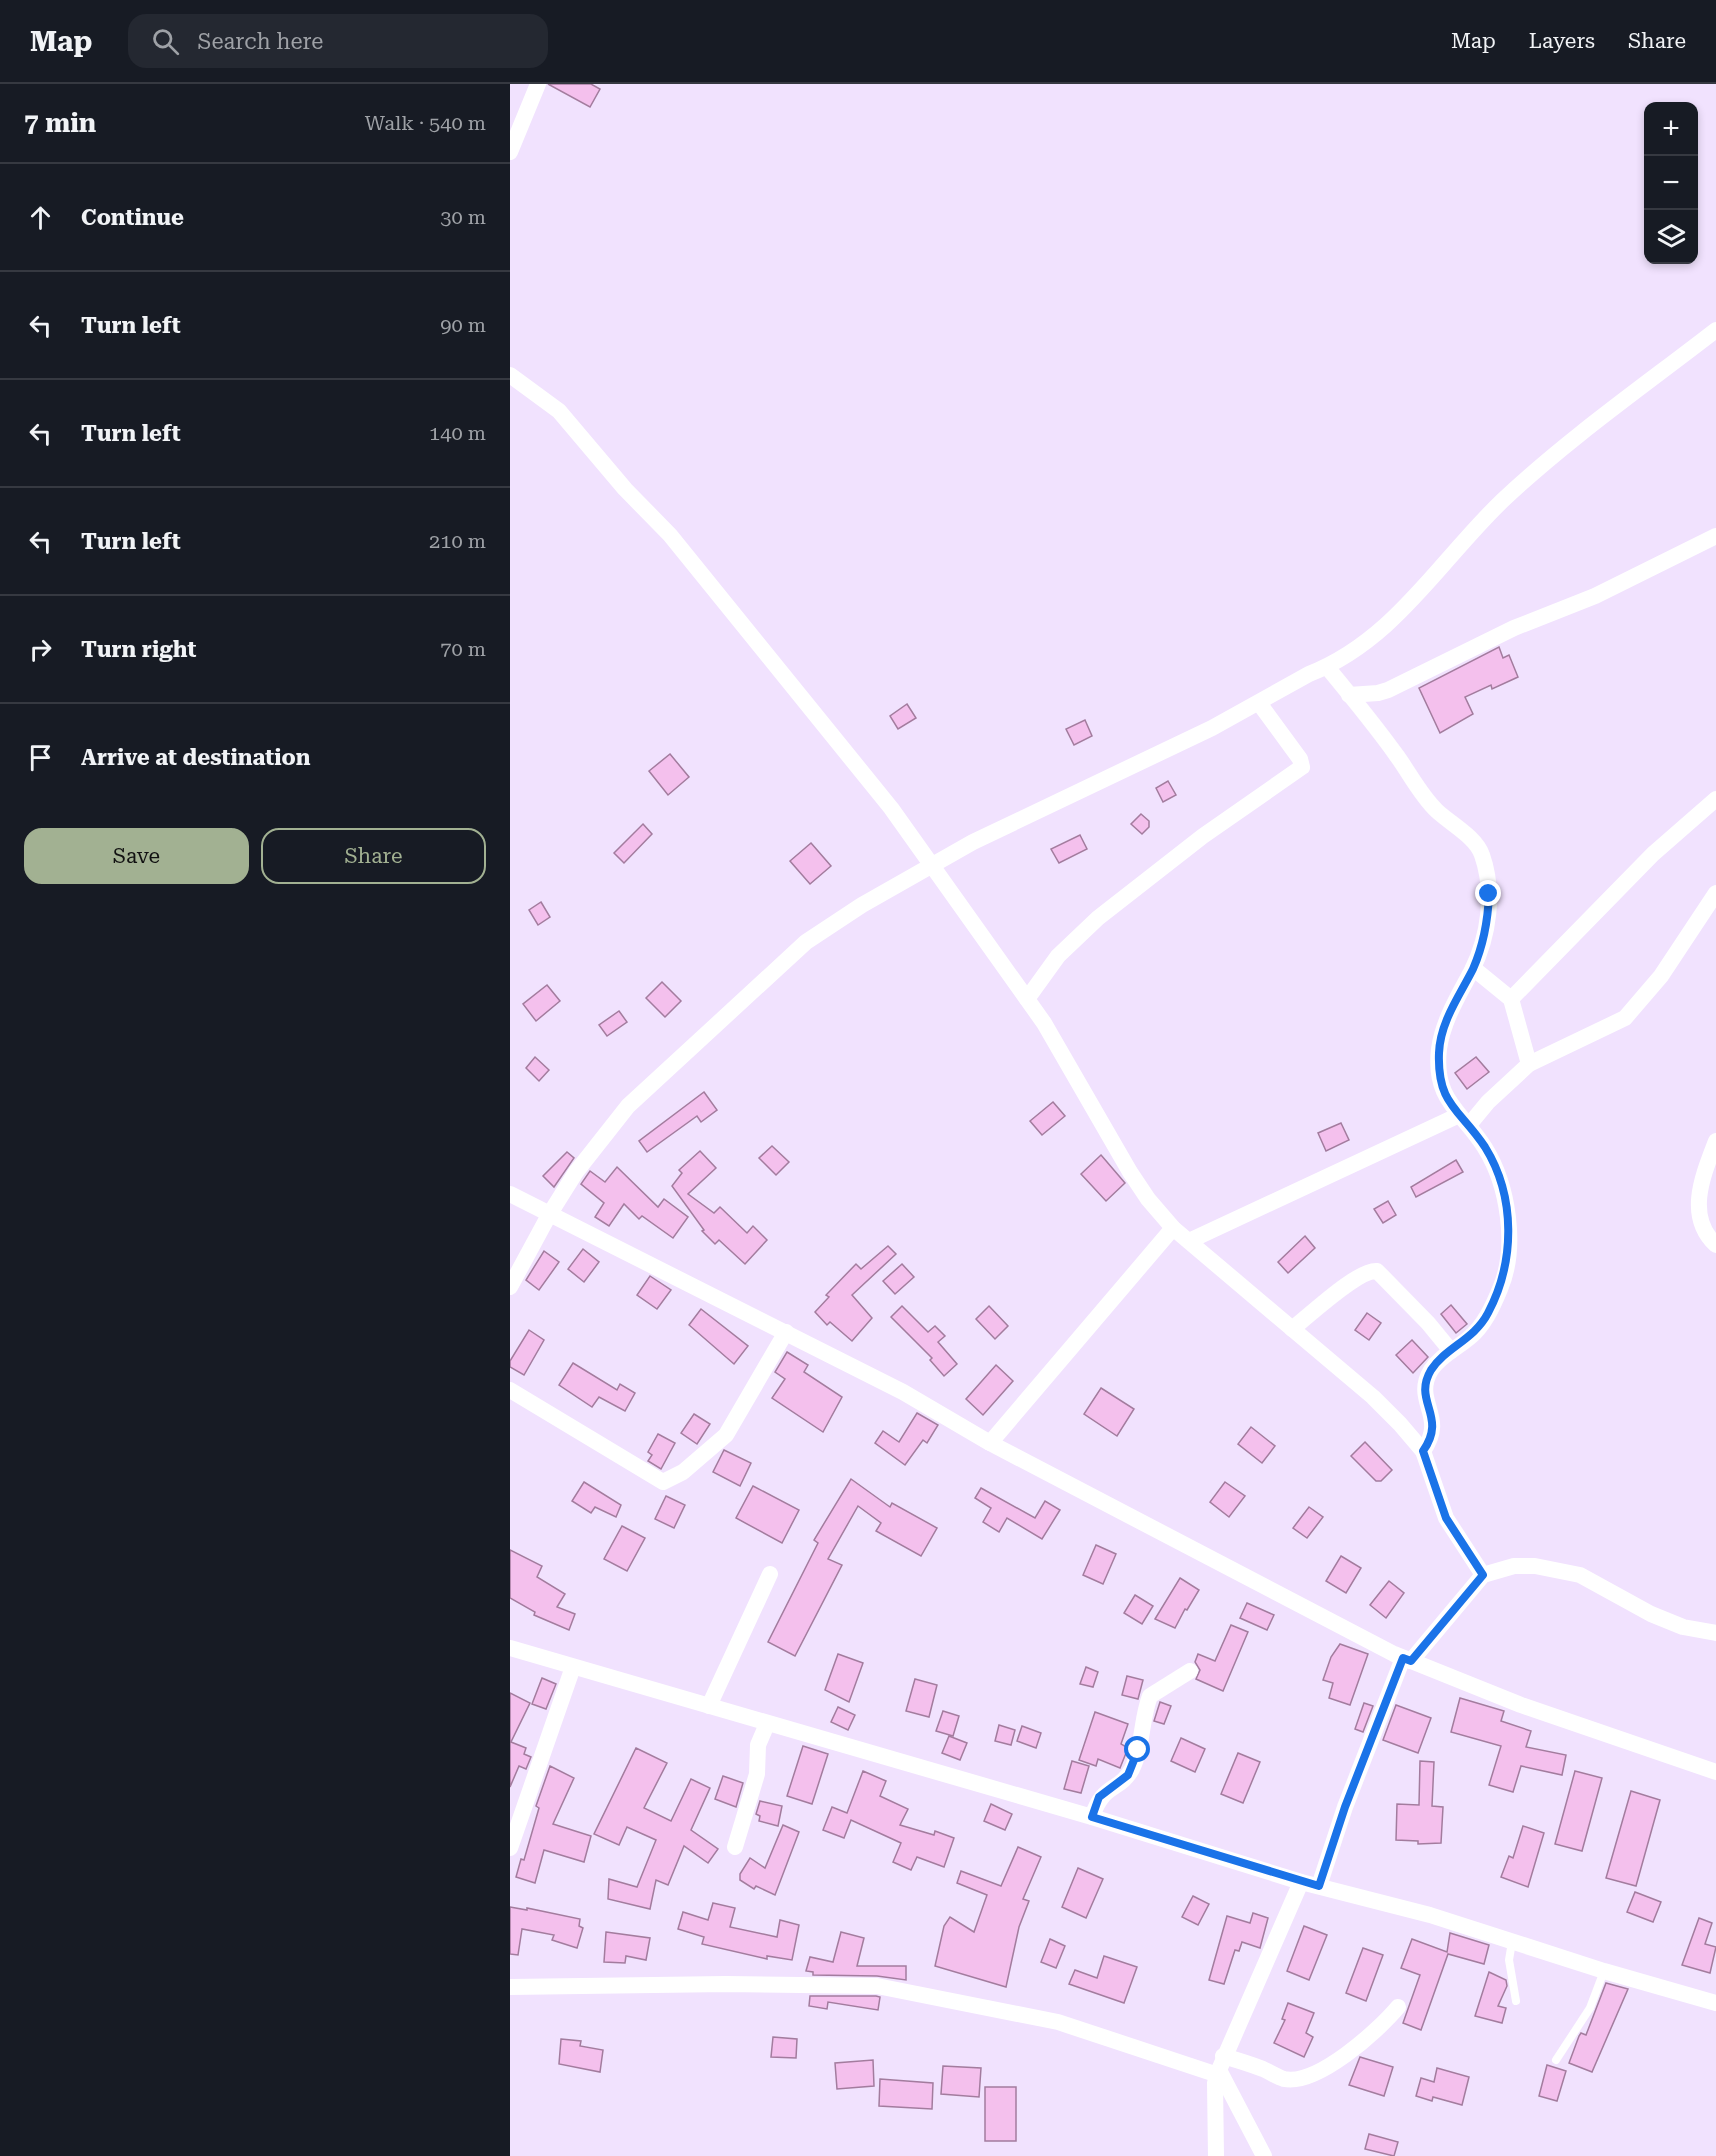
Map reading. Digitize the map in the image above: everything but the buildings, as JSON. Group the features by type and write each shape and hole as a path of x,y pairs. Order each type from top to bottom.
{"street":[{"path":"510,152 538,84"},
{"path":"510,1287 549,1215 576,1172 628,1106 706,1037 806,942 862,905 973,842 1259,703 1309,674 1326,667 1387,626 1503,500 1716,330"},
{"path":"510,375 559,411 625,489 670,535 877,790 1064,1053 1130,1172 1148,1199 1173,1228 1373,1397 1423,1451 1446,1518 1483,1575"},
{"path":"1349,695 1389,690 1514,628 1595,596 1716,536"},
{"path":"1326,667 1372,722 1435,809 1473,842 1482,855 1489,894 1488,922 1473,968 1455,1001 1439,1050 1443,1090 1486,1150 1497,1172 1509,1226 1507,1257 1501,1286 1481,1325 1432,1369 1424,1385 1434,1431 1423,1451"},
{"path":"1027,999 1058,956 1098,918 1203,836 1302,766 1300,759 1259,703"},
{"path":"1511,999 1653,854 1716,799"},
{"path":"1189,1241 1463,1120 1488,1102 1529,1064 1625,1018 1661,976 1716,893"},
{"path":"1473,968 1511,999 1529,1064"},
{"path":"1716,1141 1703,1175 1698,1210 1702,1225 1716,1245"},
{"path":"510,1194 903,1392 990,1443 1407,1660 1521,1705 1716,1772"},
{"path":"990,1443 1173,1228"},
{"path":"1292,1329 1352,1280 1367,1271 1377,1271 1428,1323 1451,1351"},
{"path":"510,1390 663,1482 683,1472 726,1435 786,1332"},
{"path":"1319,1886 1349,1797 1407,1660 1483,1575 1514,1566 1564,1570 1598,1583 1651,1614 1683,1627 1716,1633"},
{"path":"709,1706 770,1574"},
{"path":"510,1647 767,1724 1092,1817 1301,1882 1430,1916 1604,1971 1716,2003"},
{"path":"512,1838 573,1667"},
{"path":"1092,1817 1099,1797 1121,1782 1134,1766 1150,1696 1190,1671"},
{"path":"735,1846 757,1774 758,1745 767,1724"},
{"path":"1215,2155 1220,2067 1301,1882"},
{"path":"510,1987 726,1984 877,1986 1058,2022 1220,2067 1244,2061 1282,2079 1306,2078 1380,2027 1398,2007"},
{"path":"1220,2067 1264,2156"}],"lane":[{"path":"1512,1942 1510,1970 1516,2001"},
{"path":"1556,2060 1587,2014 1604,1971"}],"route":[{"path":"1138,1750 1134,1766 1128,1775 1099,1797 1092,1817 1319,1886 1327,1856 1396,1671 1403,1658 1411,1661 1483,1575 1446,1518 1423,1451 1432,1439 1434,1431 1424,1385 1432,1369 1444,1356 1469,1338 1481,1325 1501,1286 1507,1257 1509,1226 1497,1172 1486,1150 1469,1125 1452,1109 1440,1077 1439,1050 1443,1035 1455,1001 1473,968 1485,935 1489,894"}]}
